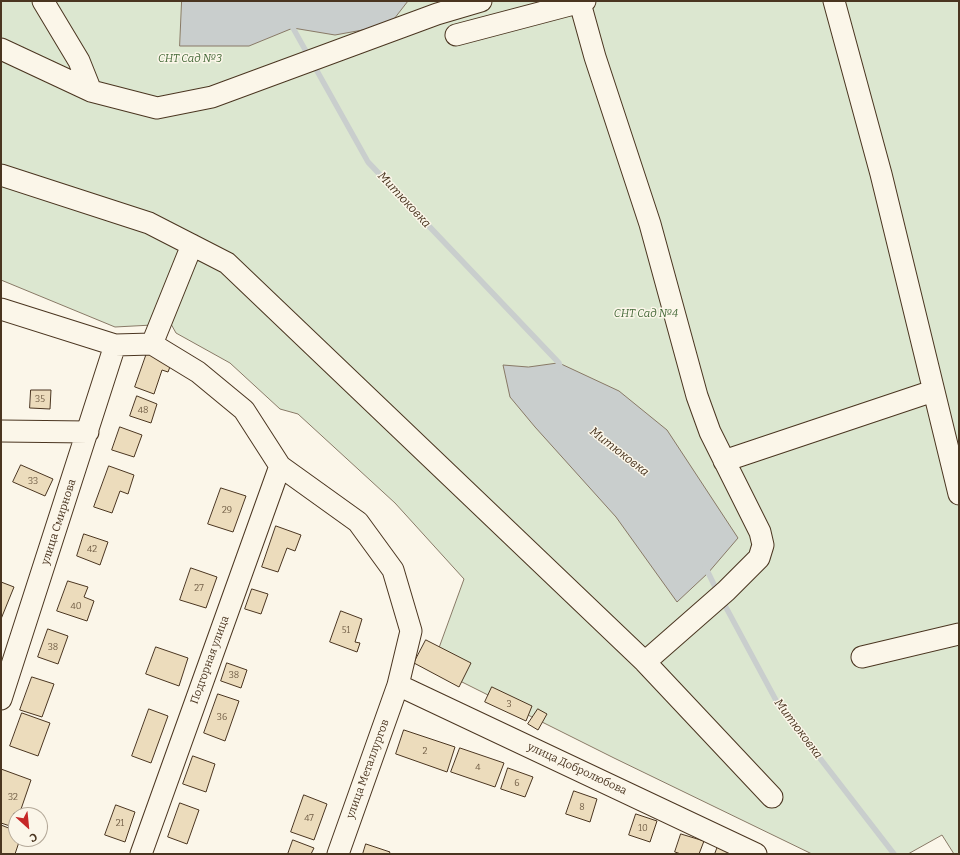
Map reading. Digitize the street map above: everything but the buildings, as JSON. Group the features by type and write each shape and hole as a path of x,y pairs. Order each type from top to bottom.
{"street":[{"path":"43,1 79,60 92,91"},
{"path":"1,49 92,91 157,108 212,97 438,7 481,1"},
{"path":"834,1 880,174 959,494"},
{"path":"456,35 582,2 595,57 650,224 697,396 710,432 760,532 763,545 758,558 719,596 645,662"},
{"path":"1,175 149,223 227,263 645,662 772,797"},
{"path":"152,344 192,245"},
{"path":"1,309 115,345 152,344 198,372 244,410 280,466"},
{"name":"улица Смирнова","path":"1,699 115,345"},
{"path":"724,461 933,392"},
{"path":"1,431 88,432"},
{"name":"улица Металлургов","path":"280,466 358,522 393,570 411,631 398,685 338,854"},
{"name":"Подгорная улица","path":"141,854 280,466"},
{"path":"862,657 959,634"},
{"name":"улица Добролюбова","path":"398,685 756,854"}],"green space":[{"name":"СНТ Сад №4","path":"1,1 959,1 959,854 954,854 942,835 908,854 812,854 614,758 432,667 464,579 395,503 298,414 280,409 230,363 176,333 171,324 115,327 1,280"}],"water":[{"path":"182,1 408,1 394,19 368,29 335,35 293,28 249,46 180,46"},
{"path":"559,363 619,391 667,430 738,538 708,573 677,602 616,517 510,397 503,365 528,367"}],"waterway":[{"name":"Митюковка","path":"293,28 368,162 559,363 561,370"},
{"name":"Митюковка","path":"705,566 718,593"},
{"name":"Митюковка","path":"722,600 778,704 894,854"}],"park label":[{"name":"СНТ Сад №3","path":"190,59"}]}
